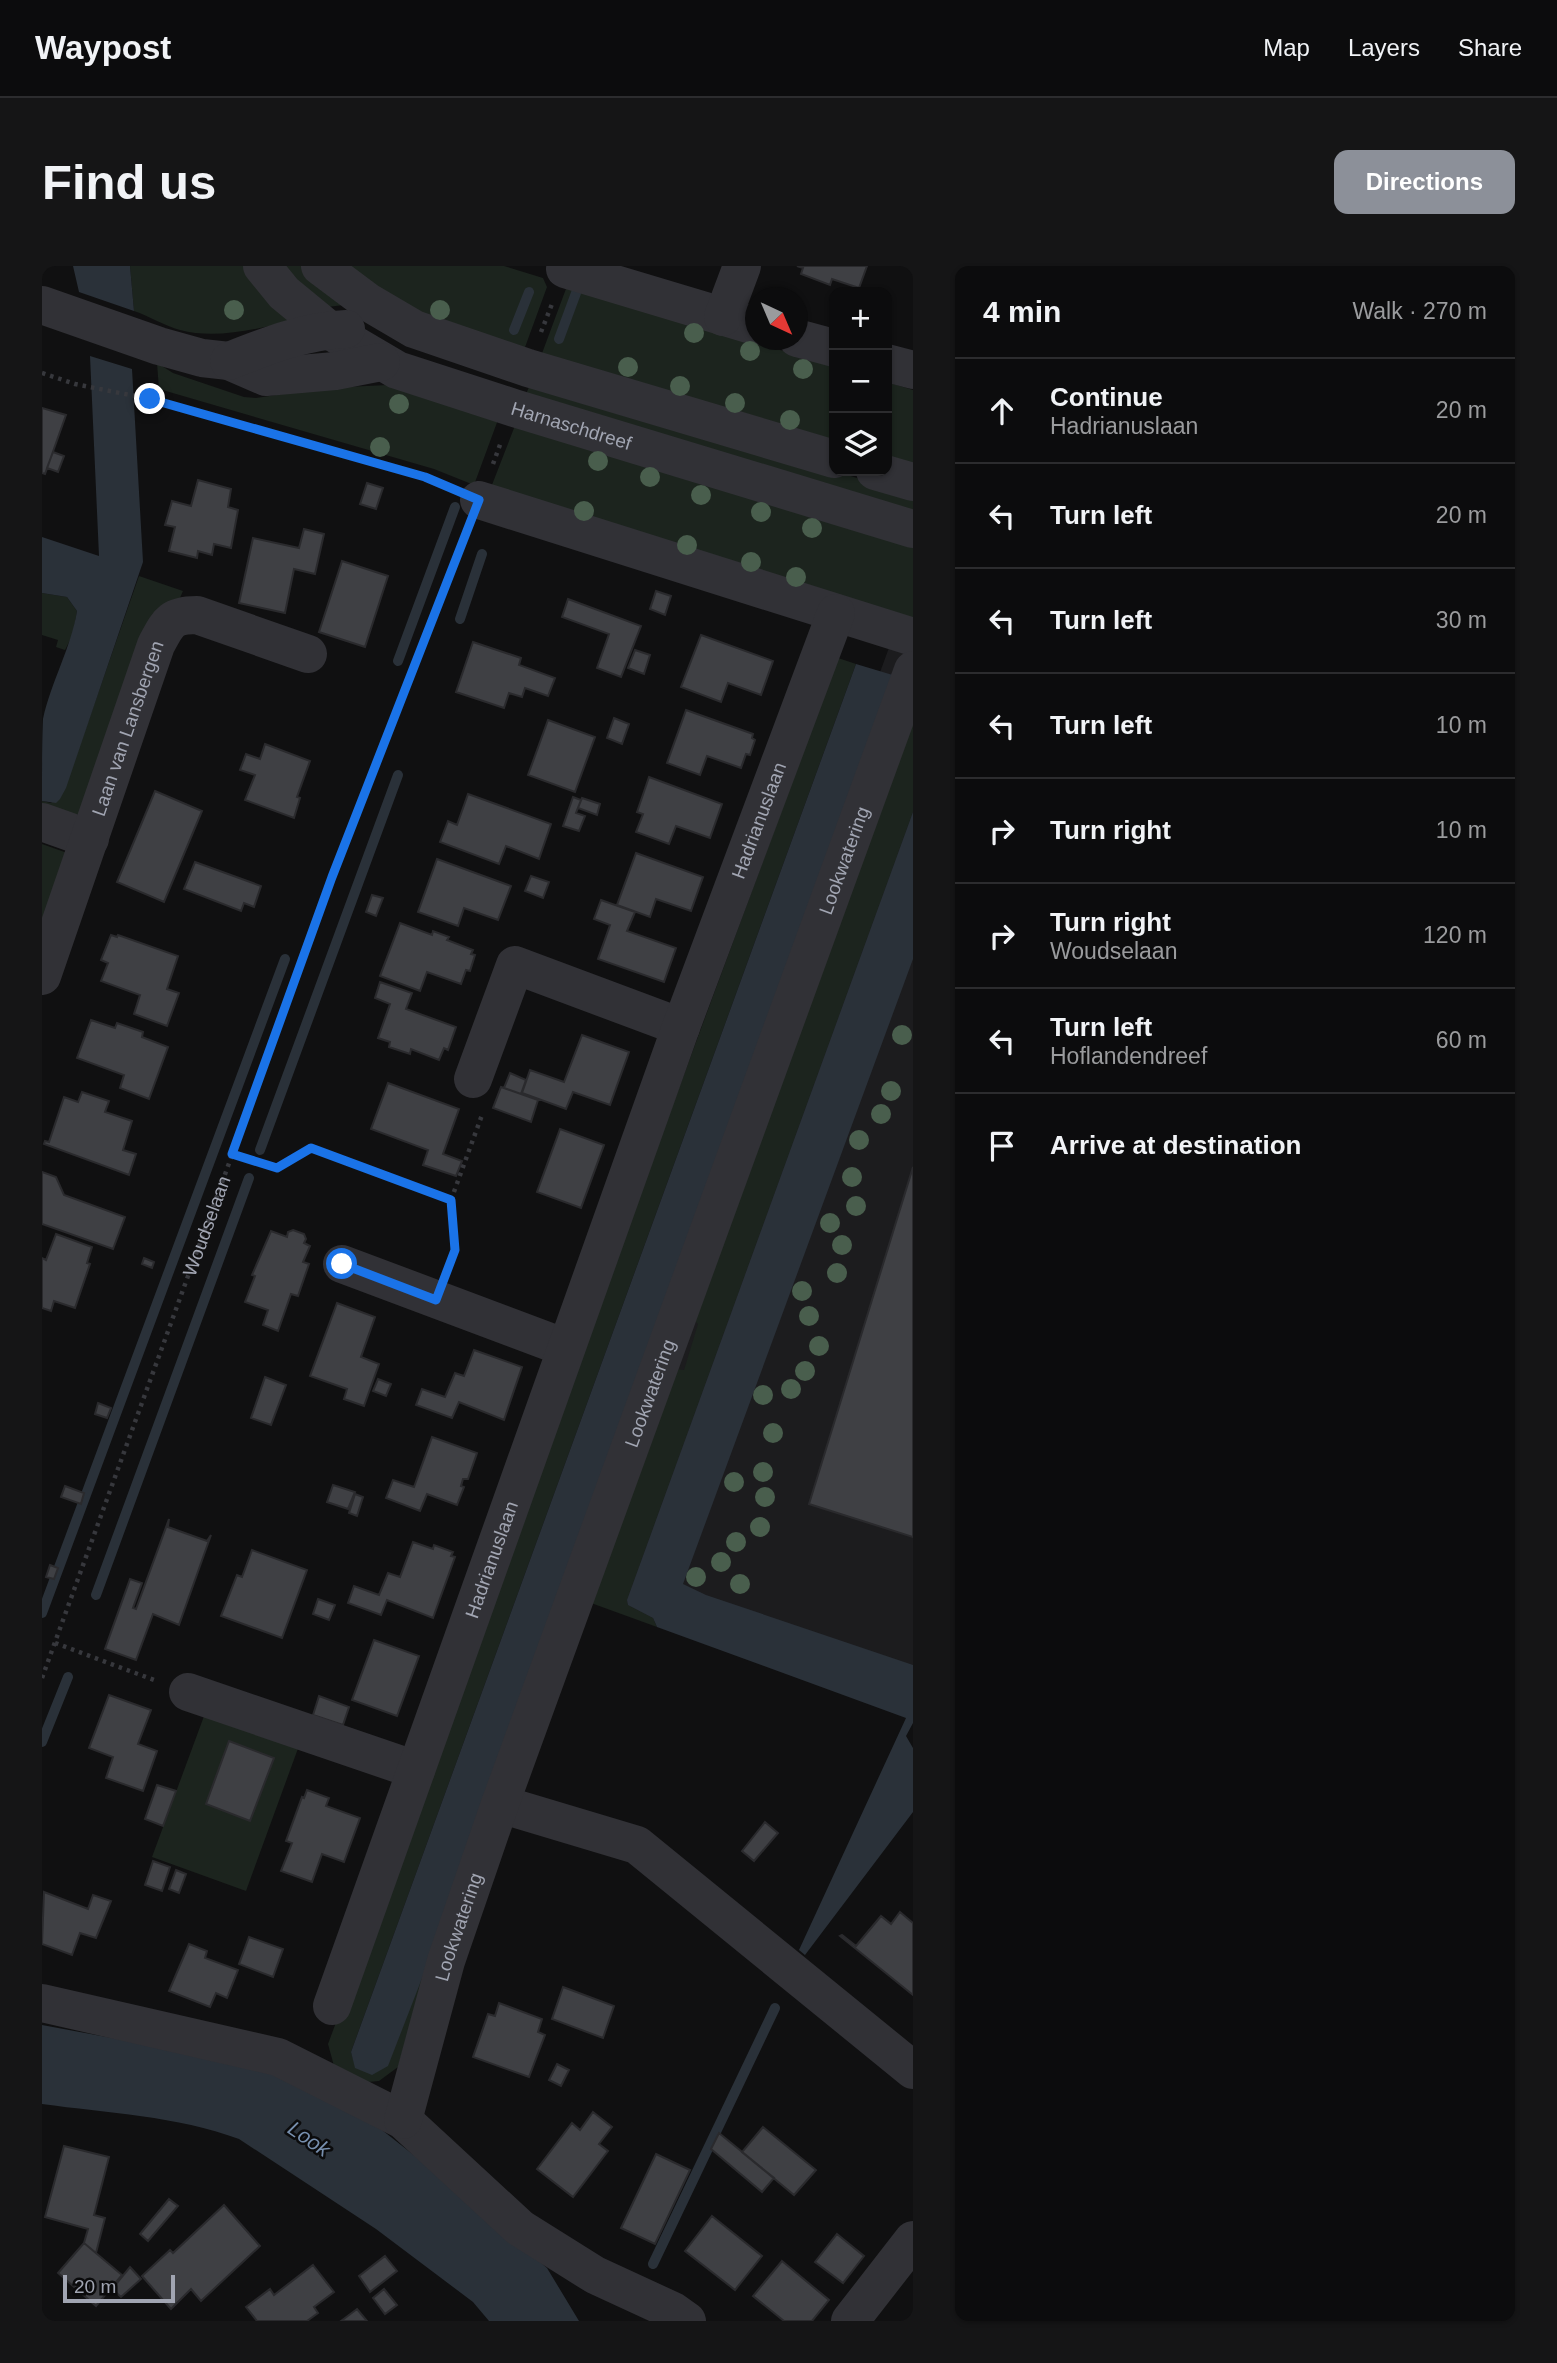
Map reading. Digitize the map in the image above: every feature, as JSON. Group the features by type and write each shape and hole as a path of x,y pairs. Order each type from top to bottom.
{"street":[{"name":"Harnaschdreef","path":"262,266 284,293 329,330 381,362 426,380 514,408 913,530"},
{"path":"320,266 368,302 414,329 528,368 829,458"},
{"path":"566,267 739,322 742,266"},
{"path":"42,305 159,346 202,358 229,361 266,377 335,371 381,362"},
{"path":"229,361 292,337 329,330 369,327 414,329"},
{"path":"808,341 829,347"},
{"path":"892,364 913,370"},
{"path":"892,476 913,482"},
{"path":"479,500 913,637"},
{"name":"Hadrianuslaan","path":"332,2006 681,1027 836,613"},
{"name":"Laan van Lansbergen","path":"42,976 156,645 168,623 181,615 197,615 308,654"},
{"name":"Lookwatering","path":"403,2120 446,1961 500,1804 913,670"},
{"path":"42,822 90,839"},
{"path":"473,1079 515,965 681,1027"},
{"path":"342,1264 566,1348"},
{"path":"188,1692 416,1770"},
{"path":"500,1804 637,1845 913,2070"},
{"path":"42,2003 278,2057 403,2120 520,2228 596,2275 673,2311 687,2321"},
{"path":"850,2321 913,2240"}],"path":[{"path":"42,373 75,384 150,399 425,477 479,500"},
{"name":"Woudselaan","path":"42,1678 332,877 479,500"},
{"path":"436,1300 455,1250 451,1200 487,1100 473,1079"},
{"path":"232,1154 277,1168 311,1148 451,1200"},
{"path":"55,1643 188,1692"}],"shaded area":[{"path":"130,266 245,266 296,320 209,334 174,328 134,311"},
{"path":"277,266 306,266 344,305 327,307"},
{"path":"343,266 504,266 543,278 547,287 524,350 410,311"},
{"path":"570,278 624,303 745,339 745,350 781,350 829,364 829,442 541,356"},
{"path":"157,363 173,373 244,397 256,398 324,388 388,385 499,417 474,485 434,469 159,389"},
{"path":"532,379 829,469 829,476 851,476 913,495 913,515 525,397"},
{"path":"892,384 913,390 913,468 892,462"},
{"path":"516,423 913,542 913,620 490,490"},
{"path":"139,576 183,591 84,812 72,816 42,805 42,801 51,803 65,788"},
{"path":"913,582 913,1706 709,1633 545,1589"},
{"path":"42,593 67,597 77,611 73,634 65,650 56,647 58,640 42,635"},
{"path":"838,658 856,664 351,2052 356,2068 431,1955 398,2067 379,2081 368,2082 334,2066 328,2044 341,2009 339,2008"},
{"path":"913,710 913,812 627,1600 628,1605 653,1618 657,1627 591,1603 675,1369 684,1370 698,1324 692,1318"},
{"path":"42,844 70,854 42,939"},
{"path":"207,1708 300,1743 246,1891 152,1857"}],"water":[{"path":"73,266 130,266 134,311 79,292"},
{"path":"90,356 132,369 143,562 66,788 56,803 42,801 43,719 77,611 67,597 42,593 42,537 99,556"},
{"path":"856,664 896,676 431,1955 388,2066 372,2075 355,2068 351,2052"},
{"path":"913,812 913,959 683,1584 706,1595 913,1665 913,1723 906,1736 913,1748 913,1812 805,1955 799,1950 906,1718 657,1627 653,1618 628,1605 627,1600"},
{"name":"Look","path":"42,2025 263,2066 382,2130 463,2194 547,2268 579,2321 489,2321 473,2302 376,2229 239,2139 167,2120 42,2104"}],"building":[{"path":"797,266 867,266 859,287 832,279 830,285 801,274 803,268"},
{"path":"42,408 66,415 45,474 42,473"},
{"path":"53,452 64,456 58,472 47,468"},
{"path":"198,480 231,489 228,507 238,510 231,548 214,544 212,555 198,551 197,558 169,551 175,527 165,525 172,501 191,506"},
{"path":"367,483 383,488 376,509 360,504"},
{"path":"304,529 324,534 315,574 294,569 285,613 239,603 253,538 299,548"},
{"path":"342,561 388,576 365,647 319,632"},
{"path":"656,591 671,596 665,615 650,609"},
{"path":"568,599 641,626 621,677 597,668 609,634 562,617"},
{"path":"701,635 773,661 761,695 728,683 721,702 681,687"},
{"path":"473,642 521,658 519,665 555,678 548,696 525,688 522,697 509,693 504,708 456,692"},
{"path":"635,650 650,655 644,674 628,668"},
{"path":"686,710 753,734 752,738 755,740 750,755 746,754 741,768 707,756 700,775 667,763"},
{"path":"614,718 629,724 622,744 607,738"},
{"path":"548,720 595,737 575,792 528,775"},
{"path":"265,744 310,761 297,797 300,798 294,818 245,800 255,775 240,770 246,754 260,759"},
{"path":"649,777 722,804 710,838 676,826 669,844 636,832 643,814 637,812"},
{"path":"155,791 202,811 164,902 117,882"},
{"path":"468,794 551,824 539,859 506,846 499,864 440,842 448,821 457,825"},
{"path":"573,797 581,800 576,813 585,816 579,831 563,826"},
{"path":"582,798 600,804 597,815 578,808"},
{"path":"636,853 703,877 691,911 656,899 650,917 617,905"},
{"path":"437,859 511,886 498,920 464,908 458,926 418,912"},
{"path":"195,862 261,886 254,907 244,903 241,911 184,889"},
{"path":"531,876 549,882 543,898 525,891"},
{"path":"372,895 383,898 376,916 366,912"},
{"path":"601,900 635,912 627,931 676,948 664,982 598,959 610,925 594,919"},
{"path":"400,923 432,935 433,931 449,937 447,940 473,950 471,954 475,955 470,971 466,970 461,984 427,972 420,991 380,976"},
{"path":"111,935 178,956 167,989 179,993 167,1026 134,1014 140,995 101,981 108,963 101,960"},
{"path":"380,982 412,993 406,1009 456,1027 448,1050 444,1048 439,1060 411,1049 410,1054 389,1047 390,1042 378,1038 390,1004 375,998"},
{"path":"91,1020 115,1028 117,1023 143,1032 142,1037 168,1047 149,1099 120,1088 124,1075 77,1058"},
{"path":"582,1035 629,1052 610,1105 573,1092 566,1109 522,1093 530,1070 564,1082"},
{"path":"510,1073 526,1080 521,1094 504,1088"},
{"path":"388,1083 459,1109 443,1154 462,1161 456,1176 423,1165 428,1150 371,1129"},
{"path":"501,1087 538,1100 531,1122 493,1108"},
{"path":"82,1092 109,1101 105,1112 132,1121 123,1150 136,1154 129,1175 44,1144 45,1141 49,1142 64,1097 78,1102"},
{"path":"560,1129 604,1145 581,1208 537,1192"},
{"path":"913,1167 913,1537 809,1504"},
{"path":"42,1172 56,1177 64,1195 125,1217 113,1249 42,1224"},
{"path":"293,1230 304,1234 304,1243 310,1246 303,1262 309,1264 298,1296 291,1294 278,1331 263,1325 268,1310 245,1302 255,1276 252,1275 271,1231 287,1237 288,1232"},
{"path":"56,1234 92,1247 87,1263 90,1264 75,1308 54,1301 51,1311 42,1308 42,1258 46,1260"},
{"path":"144,1258 154,1262 152,1268 142,1264"},
{"path":"337,1303 375,1317 361,1357 379,1364 364,1406 344,1399 347,1389 310,1376"},
{"path":"474,1350 522,1367 504,1420 459,1402 452,1418 416,1405 422,1389 445,1397 455,1373 464,1376"},
{"path":"265,1377 286,1385 271,1425 251,1418"},
{"path":"378,1379 391,1384 386,1396 373,1391"},
{"path":"98,1403 111,1408 107,1418 95,1414"},
{"path":"432,1437 477,1453 468,1479 463,1479 461,1486 464,1487 457,1505 427,1494 420,1511 386,1498 393,1480 414,1487"},
{"path":"333,1485 355,1492 348,1509 327,1502"},
{"path":"65,1486 84,1493 81,1504 61,1497"},
{"path":"355,1494 363,1497 357,1516 349,1513"},
{"path":"169,1519 168,1527 207,1541 211,1535 179,1625 153,1614 136,1660 105,1649 130,1579 142,1583 133,1608 136,1609"},
{"path":"413,1542 433,1549 434,1545 453,1552 451,1556 455,1557 433,1618 387,1600 381,1615 348,1603 354,1586 379,1595 388,1573 400,1577"},
{"path":"252,1550 307,1570 282,1638 221,1616 237,1575 242,1577"},
{"path":"50,1565 58,1568 54,1579 46,1577"},
{"path":"318,1599 335,1605 329,1620 313,1614"},
{"path":"374,1640 419,1656 397,1716 352,1700"},
{"path":"109,1695 151,1710 138,1744 157,1751 143,1791 106,1778 113,1757 89,1748"},
{"path":"319,1696 349,1707 343,1725 313,1715"},
{"path":"229,1741 274,1758 250,1821 206,1804"},
{"path":"157,1785 176,1791 163,1826 145,1819"},
{"path":"307,1790 329,1798 326,1806 360,1818 344,1862 322,1854 312,1882 281,1871 292,1843 286,1841"},
{"path":"765,1822 778,1833 754,1861 742,1851"},
{"path":"153,1861 170,1867 162,1891 145,1885"},
{"path":"176,1870 186,1874 179,1893 169,1889"},
{"path":"44,1892 88,1909 93,1895 111,1901 96,1938 80,1933 72,1955 42,1944"},
{"path":"900,1912 913,1923 913,1995 840,1936 856,1946 881,1916 891,1924"},
{"path":"249,1937 283,1949 273,1977 239,1964"},
{"path":"189,1944 207,1951 205,1958 238,1970 227,1998 216,1993 210,2007 169,1991"},
{"path":"563,1987 614,2006 603,2038 552,2019"},
{"path":"499,2003 542,2019 538,2032 545,2035 529,2077 473,2057 488,2014 495,2016"},
{"path":"557,2064 569,2070 561,2086 549,2080"},
{"path":"593,2112 612,2127 599,2144 608,2151 573,2197 537,2169 572,2123 580,2130"},
{"path":"763,2127 816,2170 794,2195 742,2152"},
{"path":"719,2133 774,2178 762,2192 711,2149"},
{"path":"64,2146 109,2157 94,2215 105,2218 96,2253 84,2243 88,2229 45,2217"},
{"path":"656,2154 690,2170 655,2244 621,2228"},
{"path":"169,2199 178,2206 148,2241 140,2234"},
{"path":"224,2205 260,2246 201,2301 191,2289 171,2309 142,2276 170,2250 173,2253"},
{"path":"712,2216 762,2256 735,2290 685,2251"},
{"path":"837,2234 864,2256 843,2283 815,2262"},
{"path":"84,2243 122,2275 96,2306 58,2273"},
{"path":"385,2256 397,2271 370,2292 359,2276"},
{"path":"782,2261 829,2300 812,2321 784,2321 753,2296"},
{"path":"313,2265 334,2292 314,2307 318,2313 307,2321 257,2321 246,2307 270,2289 274,2295"},
{"path":"130,2267 141,2279 121,2297 112,2289"},
{"path":"384,2289 397,2305 385,2314 373,2298"},
{"path":"357,2309 367,2321 341,2321"}],"waterway":[{"path":"514,330 529,292"},
{"path":"559,339 576,293"},
{"path":"398,661 455,507"},
{"path":"460,619 482,554"},
{"path":"260,1150 398,775"},
{"path":"42,1613 285,959"},
{"path":"96,1595 249,1178"},
{"path":"42,1742 68,1677"},
{"path":"653,2264 775,2008"}],"route":[{"path":"150,399 425,477 479,500 332,877 232,1154 277,1168 311,1148 451,1200 455,1250 436,1300 342,1264"}]}
